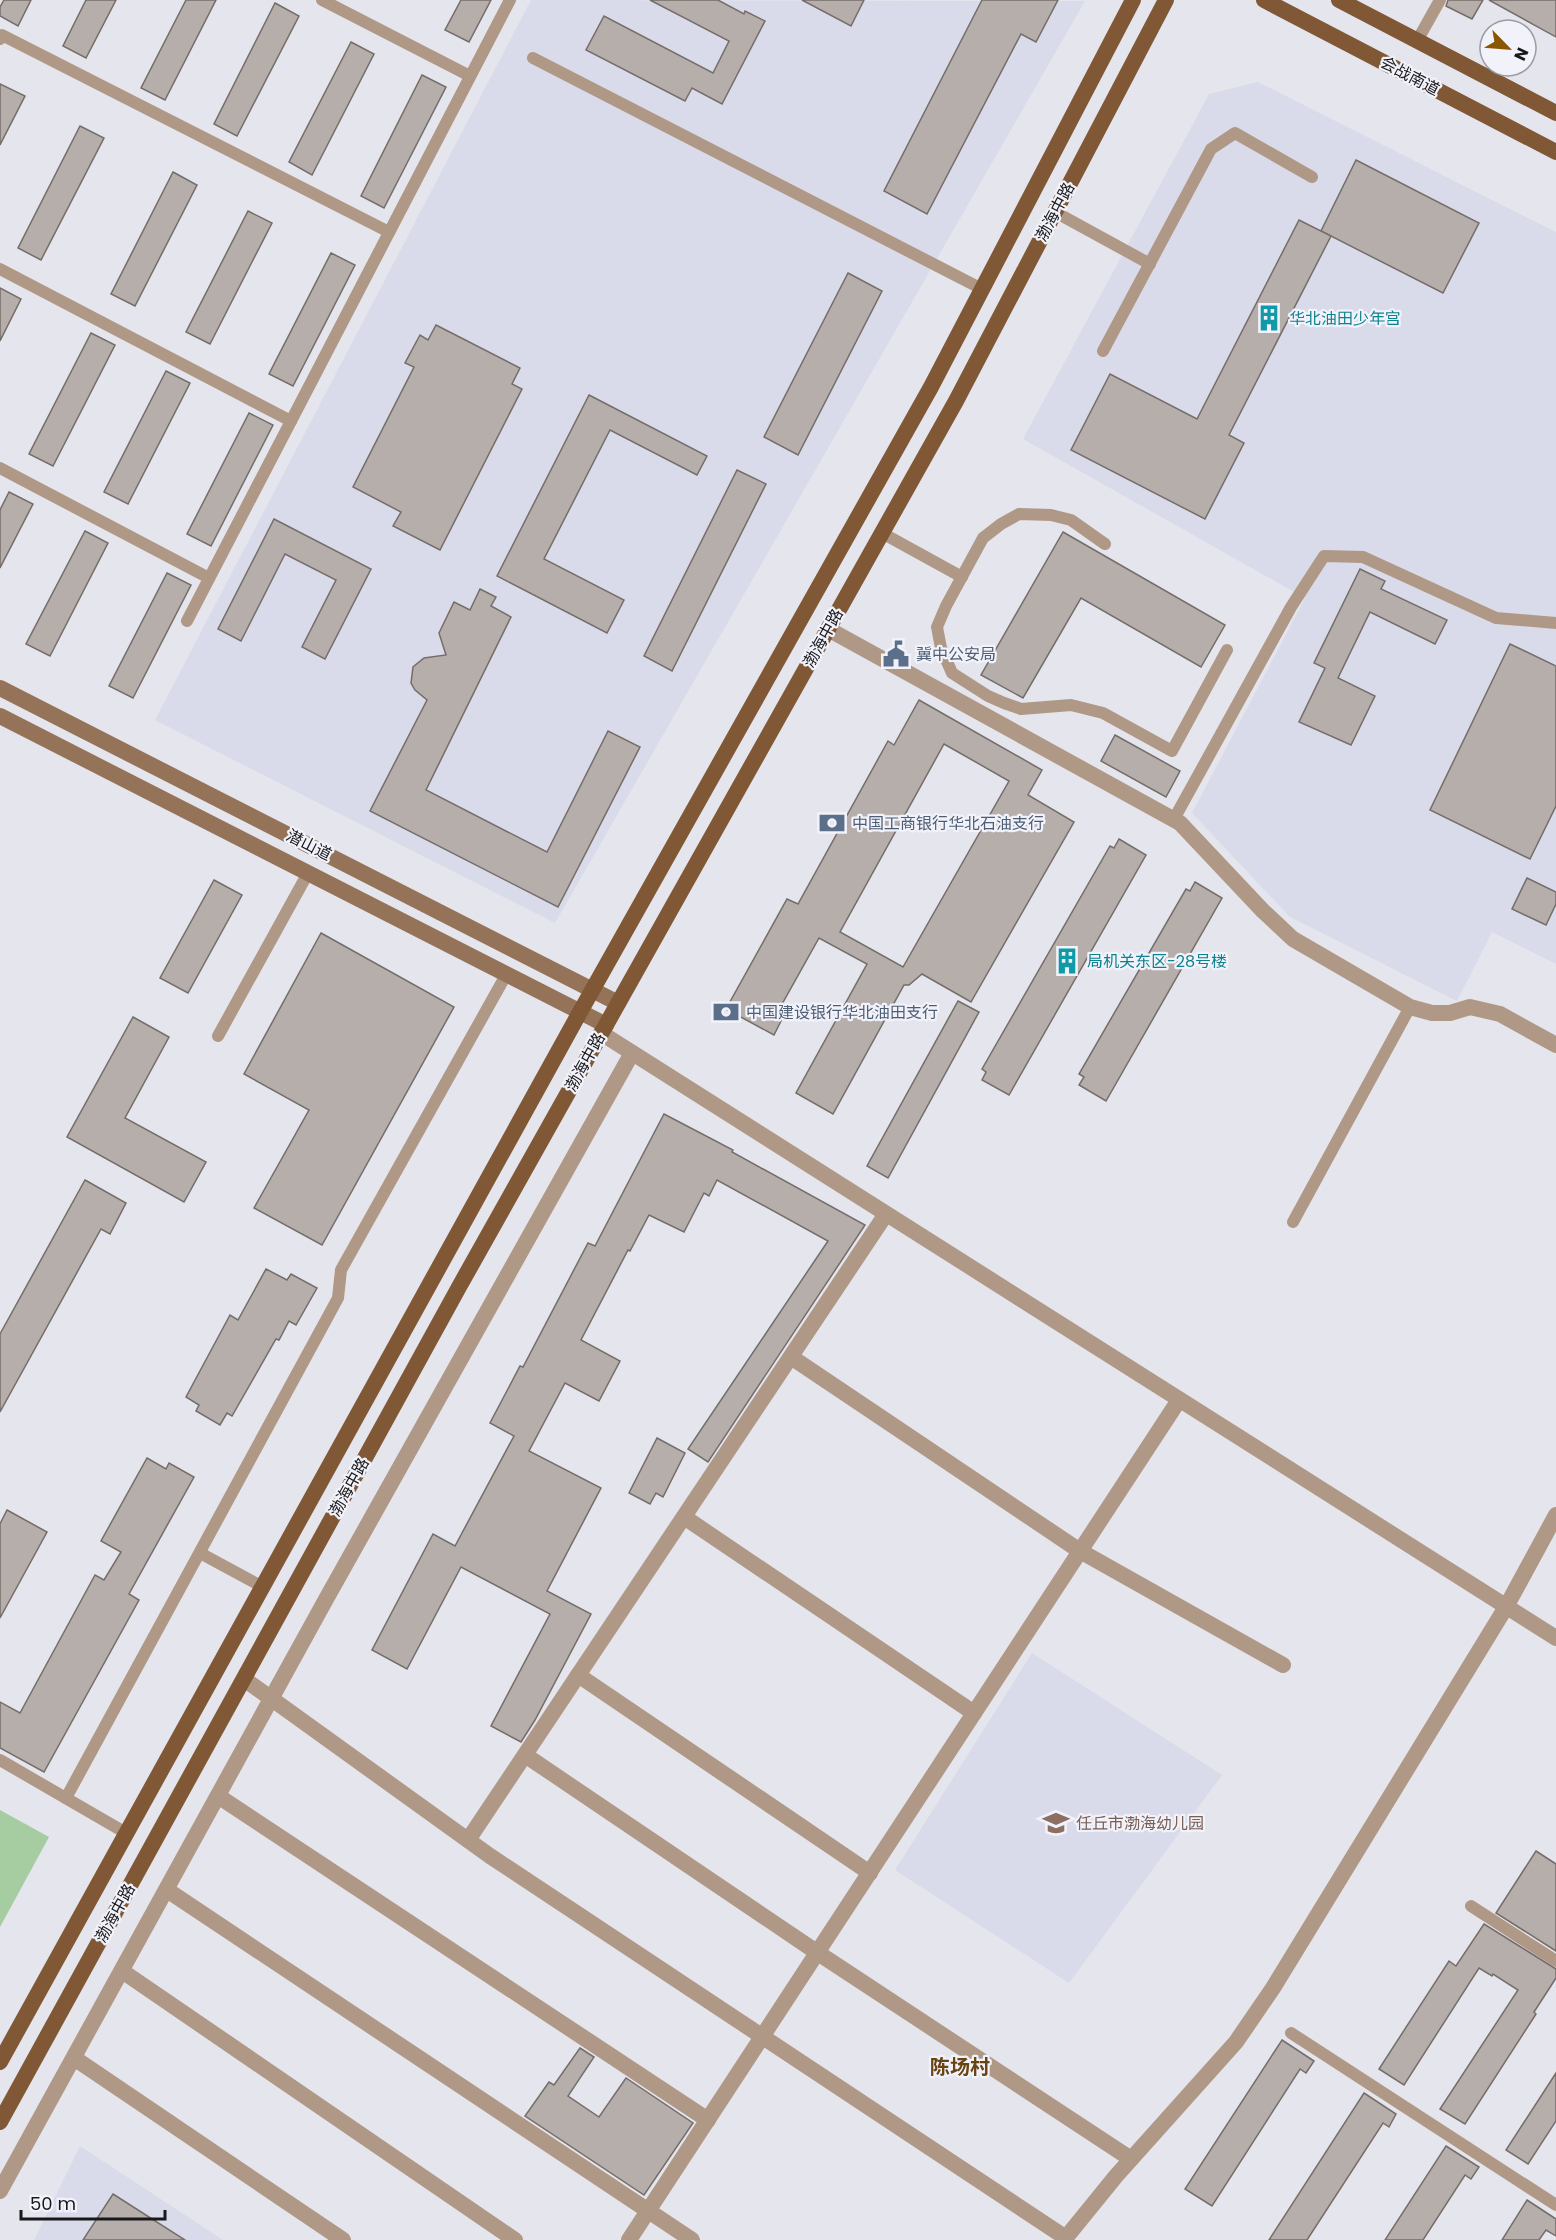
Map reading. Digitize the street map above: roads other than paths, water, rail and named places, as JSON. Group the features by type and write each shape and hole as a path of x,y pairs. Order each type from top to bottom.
{"main road":[{"name":"渤海中路","path":"0,2062 592,990 931,387 1133,0"},
{"name":"渤海中路","path":"0,2122 453,1297 956,401 1166,0"},
{"name":"会战南道","path":"1264,0 1556,152"},
{"name":"会战南道","path":"1338,0 1556,113"},
{"name":"潜山道","path":"0,688 618,1003"},
{"name":"潜山道","path":"0,716 580,1012 604,1029"}],"street":[{"path":"828,629 1174,819 1293,939 1410,1007 1432,1013 1450,1013 1470,1007 1500,1014 1556,1045"},
{"path":"604,1029 632,1053 1556,1638"},
{"path":"0,2191 632,1053"},
{"path":"468,1840 886,1214"},
{"path":"791,1357 1080,1551 1283,1665"},
{"path":"629,2240 1179,1400"},
{"path":"243,1679 468,1840 1065,2239 1131,2159 1236,2042 1273,1988 1506,1606 1556,1515"},
{"path":"684,1517 974,1713"},
{"path":"578,1676 870,1873"},
{"path":"525,1755 818,1953 1131,2159"},
{"path":"218,1796 708,2120"},
{"path":"167,1890 692,2240"},
{"path":"122,1971 515,2240"},
{"path":"74,2058 343,2240"}],"lane":[{"path":"322,0 470,76"},
{"path":"187,621 510,0"},
{"path":"1417,40 1440,0"},
{"path":"0,39 2,35 389,232"},
{"path":"533,58 982,289"},
{"path":"1103,351 1211,149 1235,133 1312,177"},
{"path":"1055,212 1150,264"},
{"path":"0,269 291,421"},
{"path":"0,468 209,578"},
{"path":"1105,544 1071,520 1043,514 1019,514 983,537 938,627 941,648 952,673 988,696 1021,709 1071,705 1103,713 1172,750 1227,650"},
{"path":"882,533 962,577"},
{"path":"1174,819 1291,607 1324,556 1363,557 1496,618 1556,623"},
{"path":"218,1036 308,873"},
{"path":"66,1798 338,1298 341,1270 506,975"},
{"path":"1293,1222 1410,1007"},
{"path":"200,1553 261,1586"},
{"path":"0,1760 126,1833"},
{"path":"1472,1906 1556,1961"},
{"path":"1291,2032 1556,2205"}],"place":[{"name":"华北油田少年宫","path":"1269,318"},
{"name":"冀中公安局","path":"896,654"},
{"name":"中国工商银行华北石油支行","path":"832,823"},
{"name":"局机关东区-28号楼","path":"1067,961"},
{"name":"中国建设银行华北油田支行","path":"726,1012"},
{"name":"任丘市渤海幼儿园","path":"1056,1823"}],"district":[{"name":"陈场村","path":"960,2067"}]}
